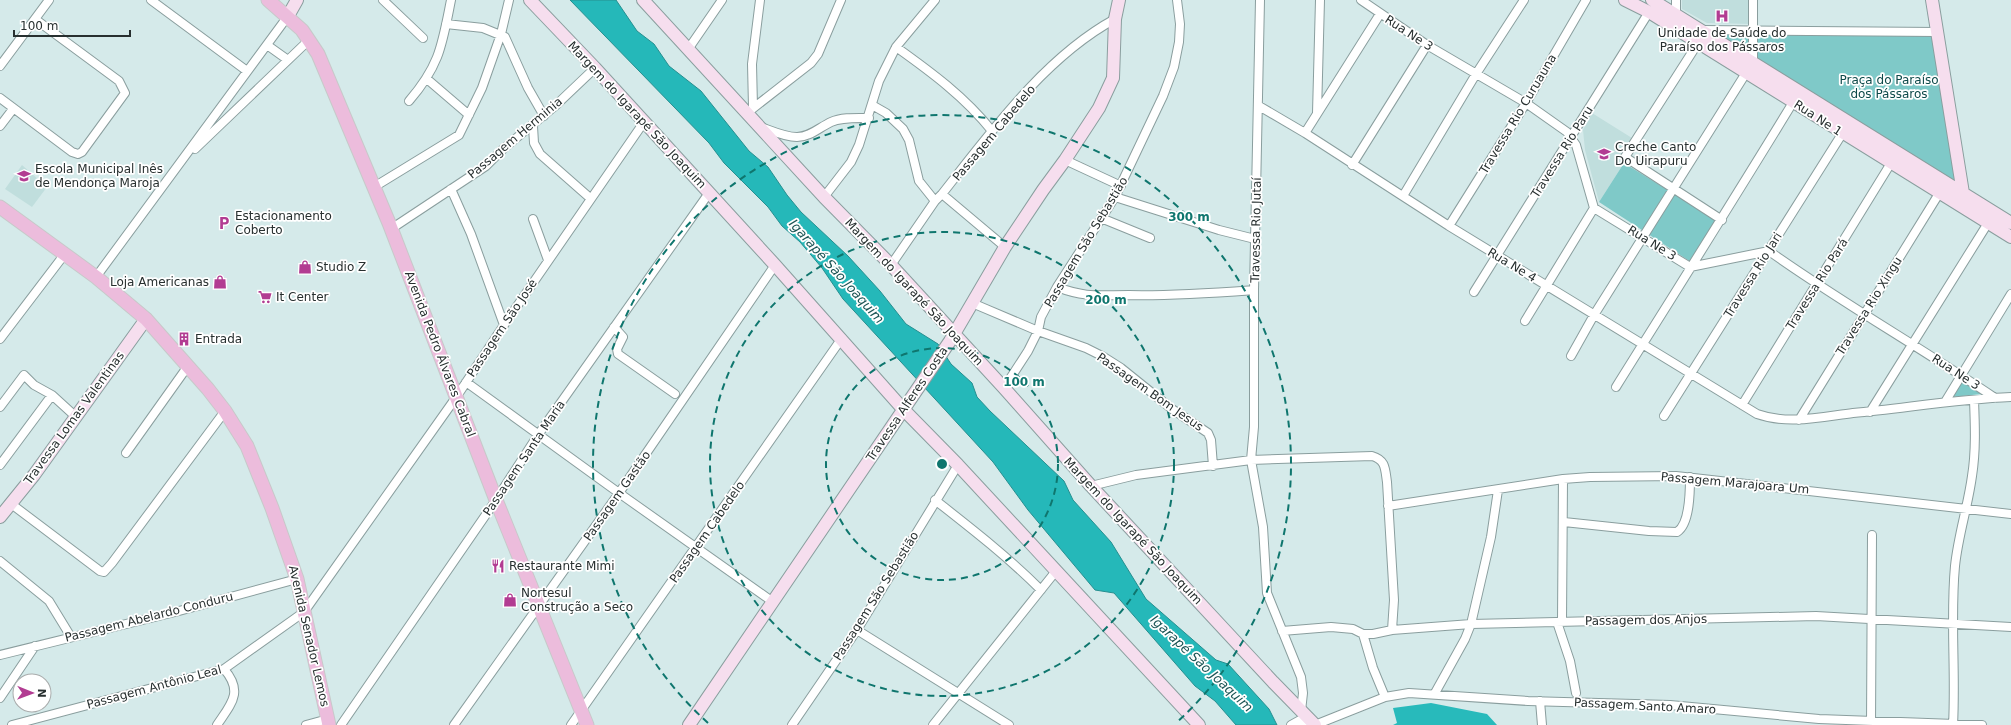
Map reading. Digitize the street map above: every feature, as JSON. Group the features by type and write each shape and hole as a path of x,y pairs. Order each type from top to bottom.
{"main road":[{"name":"Avenida Pedro Álvares Cabral","path":"268,0 288,16 309,40 318,54 391,229 457,396 496,500 586,725"},
{"name":"Avenida Senador Lemos","path":"0,207 96,277 146,319 188,366 225,412 246,446 272,508 297,579 329,722"}],"street":[{"path":"0,66 49,0"},
{"path":"151,0 247,71"},
{"path":"96,277 267,45 288,16 297,0"},
{"path":"383,0 423,38"},
{"path":"409,101 427,79 439,57 451,0"},
{"path":"374,187 454,139 462,129 482,88 501,34 509,0"},
{"name":"Margem do Igarapé São Joaquim","path":"530,0 1198,725"},
{"name":"Margem do Igarapé São Joaquim","path":"644,0 688,48 750,110 760,127 824,197 891,265 952,338 1004,388 1091,486 1315,725"},
{"path":"688,48 722,0"},
{"path":"750,110 752,64 760,0"},
{"path":"750,110 811,63 818,54 841,0"},
{"path":"824,197 851,162 869,118 879,81 896,47 935,0"},
{"name":"Passagem São Sebastião","path":"1004,388 1028,351 1038,331 1041,318 1057,287 1121,186 1163,96 1174,68 1179,42 1180,24 1177,0"},
{"name":"Travessa Rio Jutaí","path":"1260,0 1254,290 1254,427 1251,460 1263,527 1267,593 1303,686 1301,711"},
{"path":"1317,114 1320,0"},
{"name":"Rua Ne 3","path":"1361,0 1427,45 1526,103 1562,128 1572,137"},
{"path":"1403,196 1476,74 1524,0"},
{"name":"Travessa Rio Curuauna","path":"1449,226 1526,103 1586,0"},
{"name":"Rua Ne 1","path":"1625,0 1746,73 1796,96 1961,199 2011,223"},
{"path":"1676,0 1676,15"},
{"path":"1752,63 1753,0"},
{"path":"1932,0 1938,32 1961,199"},
{"name":"Travessa Alferes Costa","path":"689,725 952,338 1005,247 1065,160 1098,108 1113,78 1117,2"},
{"path":"1652,15 1657,3"},
{"name":"Rua Ne 1","path":"1657,3 1752,63 1796,96 1842,134 1940,192 1961,199 1988,223 2011,237"},
{"path":"1305,133 1380,14"},
{"name":"Travessa Rio Paru","path":"1474,292 1572,137 1652,15"},
{"path":"0,98 72,152 78,154 82,152 125,93 123,86 119,81 35,19"},
{"name":"Passagem Cabedelo","path":"891,265 935,201 992,131 1054,65 1096,30 1115,19"},
{"path":"446,24 483,28 501,34 508,43 528,88 544,116"},
{"path":"1699,30 1938,32"},
{"path":"180,163 309,40"},
{"path":"1698,43 1626,155 1626,160 1722,220"},
{"path":"267,45 288,60"},
{"path":"1352,165 1427,45"},
{"path":"896,47 938,76 982,119 992,131"},
{"name":"Passagem Herminia","path":"391,229 477,173 503,149 533,126 594,68"},
{"path":"1571,356 1594,315 1746,73"},
{"path":"427,79 470,115"},
{"path":"1616,387 1690,267 1722,220 1796,96"},
{"path":"872,105 886,113 903,129 909,140 919,181 935,201"},
{"name":"Rua Ne 4","path":"1259,106 1305,133 1352,165 1449,226 1756,414 1768,418 1799,420 1945,402 2011,397"},
{"path":"0,126 13,109"},
{"path":"760,127 789,136 798,137 806,135 832,121 846,118 869,118"},
{"name":"Passagem São José","path":"304,612 457,396 590,198 644,122"},
{"path":"533,126 534,143 540,154 590,198"},
{"name":"Travessa Rio Jari","path":"1664,416 1842,134"},
{"path":"1525,321 1594,208 1572,137"},
{"path":"1065,160 1121,186"},
{"name":"Travessa Rio Pará","path":"1742,405 1891,163"},
{"path":"451,189 471,234 504,325"},
{"name":"Travessa Rio Xingu","path":"1799,420 1940,192"},
{"name":"Passagem Santa Maria","path":"341,725 496,500 538,435 709,193"},
{"path":"942,194 1005,247"},
{"path":"1115,197 1219,230 1255,239"},
{"name":"Rua Ne 3","path":"1594,208 1690,267 1769,251 1817,285 1960,374 1994,398"},
{"path":"1102,218 1150,238"},
{"path":"532,219 548,260"},
{"path":"1870,412 1988,223"},
{"path":"0,339 64,255"},
{"name":"Passagem Gastão","path":"454,725 619,493 775,265"},
{"path":"1057,287 1084,295 1097,296 1169,296 1254,290"},
{"path":"1945,402 1960,374 2011,294"},
{"name":"Passagem Bom Jesus","path":"972,304 1038,331 1086,348 1121,368 1172,409 1205,430 1211,440 1213,466"},
{"name":"Travessa Lomas Valentinas","path":"0,517 34,475 146,319"},
{"path":"614,327 623,337 617,349 618,354 674,394"},
{"name":"Passagem Cabedelo","path":"572,725 842,338"},
{"path":"126,453 188,366"},
{"path":"0,407 24,375 34,385 52,395 75,416"},
{"path":"466,382 695,548 773,602"},
{"path":"0,466 52,395"},
{"path":"1953,724 1955,666 1952,623 1955,565 1972,475 1975,437 1974,400"},
{"path":"10,503 100,571 104,572 108,569 225,412"},
{"path":"1091,486 1136,475 1251,460 1372,456 1382,460 1384,464 1388,506 1394,600 1392,630"},
{"name":"Passagem São Sebastião","path":"792,725 857,630 935,500 958,465"},
{"name":"Passagem Marajoara Um","path":"1388,506 1563,479 1618,476 1690,477 2011,514"},
{"path":"1564,522 1649,531 1677,532 1682,527 1686,517 1690,477"},
{"path":"1563,479 1564,522 1560,622 1576,693"},
{"path":"1435,693 1465,639 1471,624 1491,537 1498,490"},
{"path":"935,500 1007,558 1041,590"},
{"path":"1871,723 1870,644 1872,618 1872,535"},
{"path":"0,561 49,601 71,637"},
{"path":"933,725 1056,571"},
{"name":"Passagem Abelardo Conduru","path":"0,655 179,611 297,579"},
{"name":"Passagem Antônio Leal","path":"12,725 224,669 304,612"},
{"name":"Passagem dos Anjos","path":"1282,631 1331,627 1353,629 1363,634 1383,633 1392,630 1471,624 1816,616 2011,627"},
{"path":"857,630 1009,725"},
{"path":"1363,634 1385,697"},
{"path":"0,698 35,646"},
{"path":"217,725 232,701 235,688 231,677 224,669"},
{"name":"Passagem Santo Amaro","path":"1315,725 1385,697 1409,693 1435,693 1540,701 1670,705 1871,723 1982,725"},
{"path":"1540,701 1542,725"},
{"path":"1290,725 1300,720 1306,725"},
{"path":"306,725 329,722"}],"shaded area":[{"name":"Unidade de Saúde do Paraíso dos Pássaros","path":"1682,0 1749,0 1749,24 1707,23 1682,9"},
{"name":"Creche Canto Do Uirapuru","path":"1592,113 1632,138 1619,158 1624,163 1599,202 1585,150 1583,130"},
{"name":"Escola Municipal Inês de Mendonça Maroja","path":"22,165 47,187 32,207 5,189"},
{"path":"1431,703 1487,714 1497,725 1393,725 1397,723 1393,708"}],"green space":[{"name":"Praça do Paraíso dos Pássaros","path":"1709,34 1934,34 1960,194"},
{"path":"1624,163 1716,220 1691,262 1599,202"},
{"path":"1961,379 1982,394 1952,397"}],"water":[{"name":"Igarapé São Joaquim","path":"570,0 616,0 637,31 654,44 669,66 701,91 749,151 768,167 787,195 801,212 848,256 880,291 906,324 938,344 951,364 972,383 977,397 1064,481 1073,500 1111,542 1146,599 1216,660 1228,664 1269,709 1277,725 1236,725 1215,701 1195,686 1114,593 1095,590 1028,510 993,462 843,299 822,268 800,242 782,226 768,207 724,163 709,143"}],"place":[{"name":"Unidade de Saúde do Paraíso dos Pássaros","path":"1722,16"},
{"name":"Creche Canto Do Uirapuru","path":"1604,154"},
{"name":"Escola Municipal Inês de Mendonça Maroja","path":"24,176"},
{"name":"Estacionamento Coberto","path":"224,223"},
{"name":"Studio Z","path":"305,267"},
{"name":"Loja Americanas","path":"220,282"},
{"name":"It Center","path":"265,297"},
{"name":"Entrada","path":"184,339"},
{"name":"Restaurante Mimi","path":"498,566"},
{"name":"Nortesul Construção a Seco","path":"510,600"}]}
